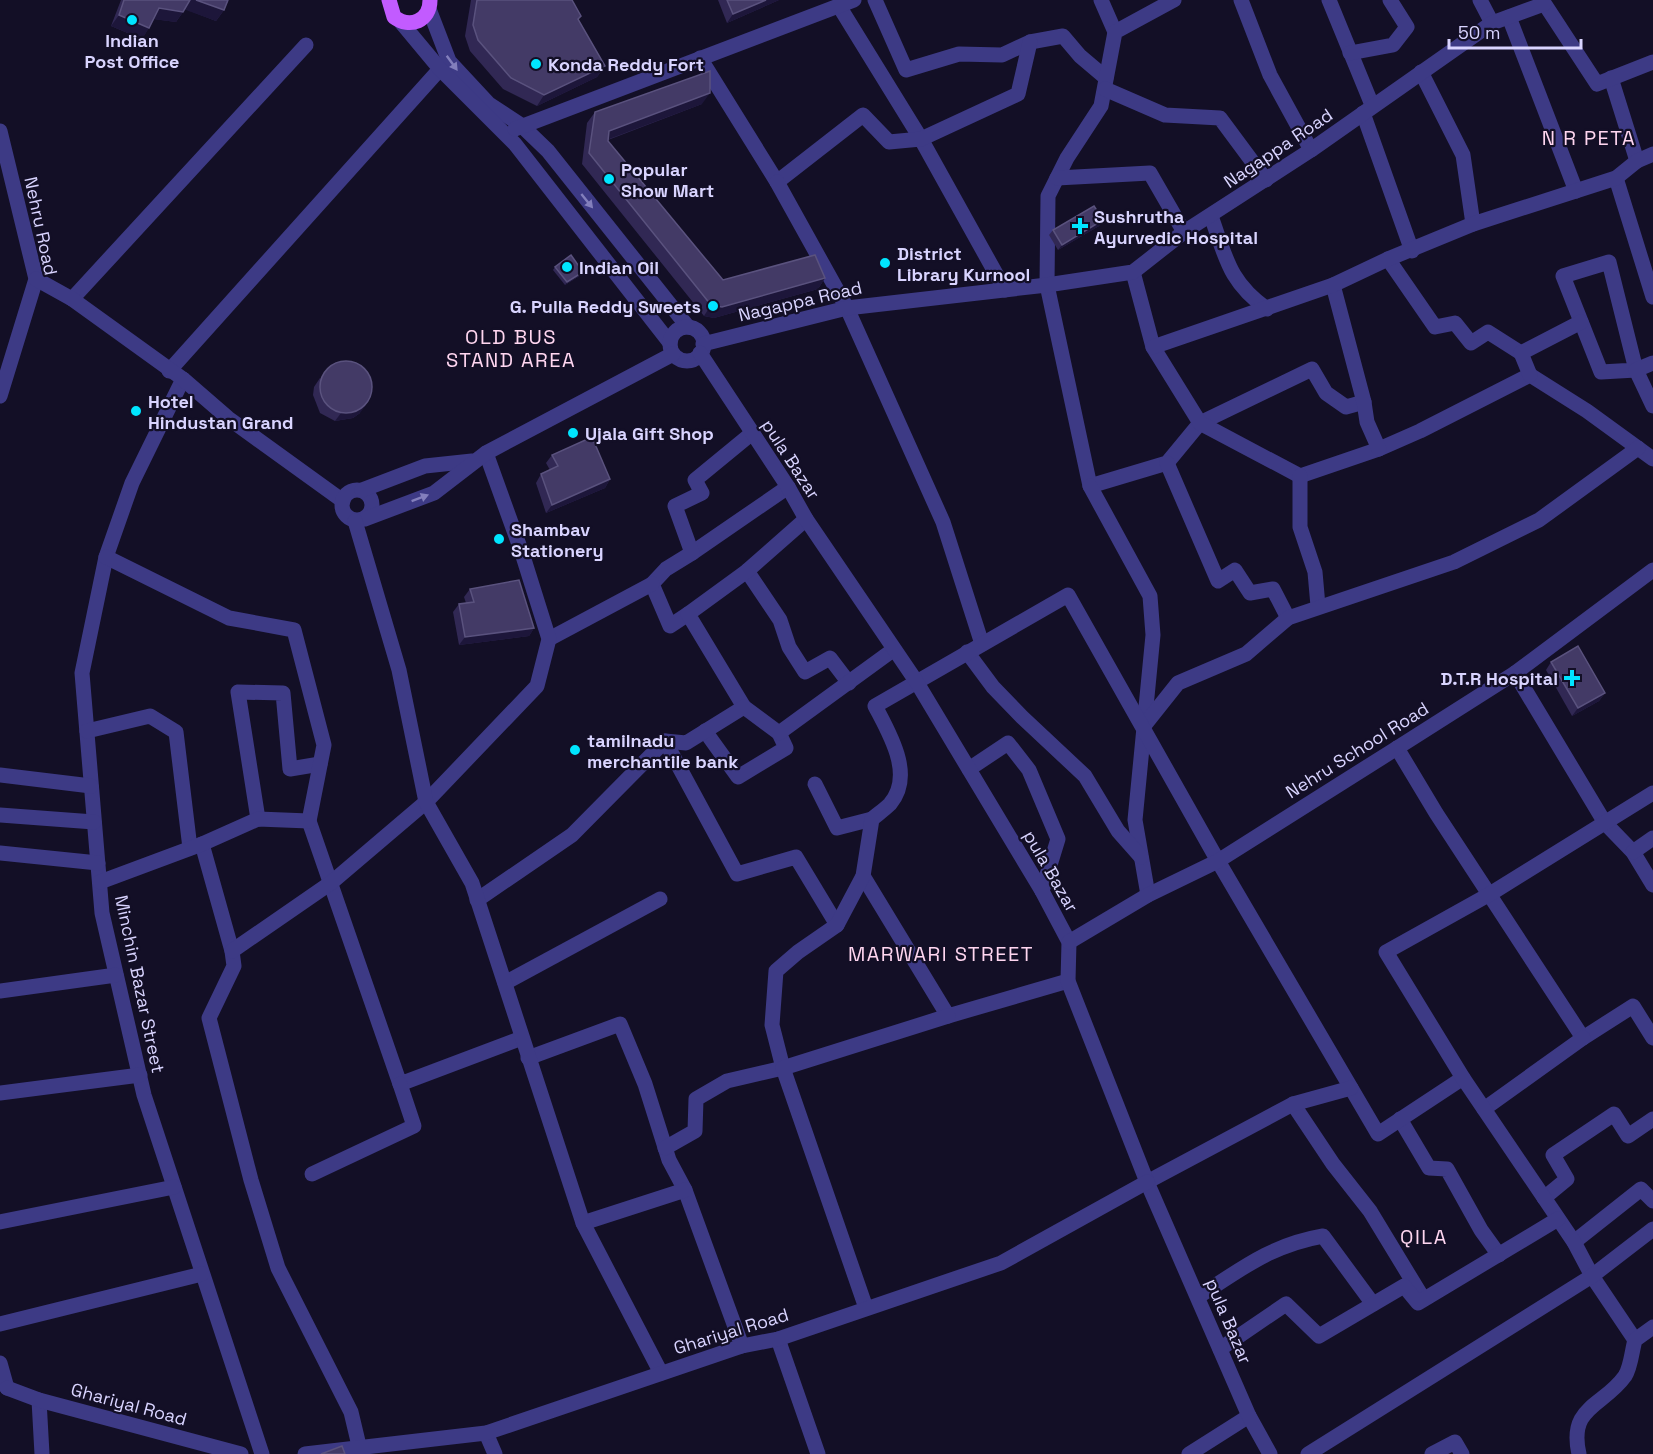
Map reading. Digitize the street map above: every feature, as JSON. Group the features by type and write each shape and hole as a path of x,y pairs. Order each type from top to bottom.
{"main road":[{"path":"389,0 391,12 400,21 414,23 421,20 431,3"}],"street":[{"path":"506,135 521,125 854,0"},
{"path":"875,0 906,70 959,54 1002,55 1030,42 1063,36 1105,84 1165,115 1220,118 1266,180"},
{"path":"1101,0 1115,32 1101,106 1066,158 1048,196 1047,285 1090,486 1150,596 1153,635 1135,820 1148,895"},
{"path":"1115,32 1174,0"},
{"path":"1241,0 1270,75 1311,150"},
{"path":"1329,0 1350,53 1412,251"},
{"path":"1350,53 1393,45 1407,27 1390,0"},
{"path":"1480,0 1492,22"},
{"path":"1543,2 1597,84 1653,62"},
{"name":"Nagappa Road","path":"702,348 847,308 1047,285 1133,272 1184,232 1311,150 1492,22 1543,2"},
{"path":"400,21 440,69 506,135 672,348 687,361 702,348 700,334 688,327 548,152 521,125 489,104 448,61 431,3"},
{"path":"839,6 921,139 1005,290"},
{"path":"1509,17 1576,191"},
{"path":"777,182 863,115 889,142 921,139 1018,94 1030,42"},
{"path":"72,299 306,45"},
{"path":"700,58 777,182 847,308 942,522 982,644"},
{"path":"169,371 440,69"},
{"path":"1421,72 1463,155 1473,224"},
{"path":"1611,78 1637,161"},
{"name":"Nehru Road","path":"0,131 36,279 0,396"},
{"path":"1153,347 1333,285 1388,259 1473,224 1616,178 1637,161 1653,154"},
{"path":"1057,178 1150,173 1184,232"},
{"path":"1616,178 1650,273 1653,297"},
{"path":"1211,216 1231,274 1249,296 1267,309"},
{"path":"1388,259 1435,327 1455,323 1471,343 1488,332 1521,353 1530,375 1653,459"},
{"path":"1652,402 1636,370 1609,262 1563,276 1601,372 1636,370 1653,363"},
{"path":"1133,272 1153,347 1200,423 1300,476 1379,449 1530,375"},
{"path":"36,279 72,299 183,379 228,418 343,501"},
{"path":"1333,285 1365,402 1367,422 1379,449"},
{"path":"1521,353 1581,322"},
{"path":"672,348 674,333 688,327"},
{"path":"479,457 425,466 362,490 352,490 343,501 343,512 360,520 434,493 479,457 672,348"},
{"name":"pula Bazar","path":"702,348 751,434 788,487 806,519 893,650 916,681 1042,891 1069,942 1068,981 1147,1182 1249,1416 1270,1454"},
{"path":"1090,486 1167,463 1200,423 1312,369 1326,393 1346,407 1365,402"},
{"name":"Minchin Bazar Street","path":"183,379 132,483 106,556 82,673 102,913 116,975 140,1075 174,1187 262,1454"},
{"path":"692,553 675,506 702,494 695,480 751,434"},
{"path":"1143,727 1178,683 1246,654 1288,618 1454,562 1528,525 1638,448"},
{"path":"232,951 332,882 426,801 537,686 549,639 522,552 479,457"},
{"path":"1167,463 1218,581 1235,570 1250,592 1273,589 1288,618"},
{"path":"1300,476 1300,527 1315,572 1318,606"},
{"path":"549,639 652,584 666,569 788,487"},
{"path":"360,520 373,506 370,496 362,490"},
{"path":"652,584 670,626 747,571 806,519"},
{"path":"360,520 399,670 426,801 472,884 583,1223 661,1373"},
{"path":"106,556 229,618 294,630 324,745 309,821 332,882 414,1126 312,1174"},
{"name":"Nehru School Road","path":"1069,942 1148,895 1218,861 1398,748 1515,673 1653,570"},
{"path":"747,571 780,620 789,647 805,672 830,658 849,683"},
{"path":"815,784 837,828 872,819 891,803 901,780 896,748 875,706 1068,595 1218,861 1378,1134 1463,1078"},
{"path":"688,614 744,707 779,733 786,748 738,777 705,731"},
{"path":"779,733 893,650"},
{"path":"967,652 993,687 1085,776 1118,831 1141,857"},
{"path":"1515,673 1605,823 1633,852 1653,885"},
{"path":"258,819 238,692 283,693 290,769 320,764"},
{"path":"665,741 686,743 744,707"},
{"path":"87,731 150,716 176,732 196,846 232,951 234,966 209,1018 251,1180 278,1268 351,1412 360,1450"},
{"path":"477,900 572,835 665,741"},
{"path":"665,741 736,874 796,857 837,925"},
{"path":"969,769 1008,743 1029,770 1058,839 1042,891"},
{"path":"1398,748 1436,813 1583,1038"},
{"path":"0,775 91,786"},
{"path":"1635,1340 1592,1276 1574,1242 1463,1078 1386,952 1490,894 1653,793"},
{"path":"0,815 94,822"},
{"path":"100,882 196,846 258,819 309,821"},
{"path":"866,1308 783,1068 772,1025 776,971 798,952 837,925 863,876 872,819"},
{"path":"1633,852 1653,838"},
{"path":"0,853 98,863"},
{"path":"863,876 948,1016"},
{"path":"505,983 660,899"},
{"path":"0,991 116,975"},
{"path":"665,1148 695,1131 696,1100 727,1082 783,1068 1068,981"},
{"path":"1484,1109 1583,1038 1633,1006 1653,1038"},
{"path":"528,1058 620,1024 645,1084 665,1148 685,1190 742,1346"},
{"path":"400,1084 522,1038"},
{"path":"0,1093 140,1075"},
{"name":"Ghariyal Road","path":"306,1454 360,1450 486,1433 742,1346 778,1339 1001,1263 1293,1104 1351,1088"},
{"path":"1293,1104 1333,1164 1370,1211 1424,1300"},
{"path":"1544,1198 1567,1179 1553,1155 1614,1114 1628,1136 1653,1119"},
{"path":"1400,1119 1429,1168 1447,1169 1499,1255"},
{"path":"0,1222 174,1187"},
{"path":"1574,1242 1641,1189 1653,1201"},
{"path":"583,1223 685,1190"},
{"path":"1220,1349 1286,1304 1319,1336 1404,1286 1418,1303 1558,1219"},
{"path":"1308,1454 1592,1276 1653,1229"},
{"path":"1198,1297 1264,1254 1295,1241 1323,1236 1372,1305"},
{"path":"0,1324 202,1274"},
{"path":"1579,1454 1575,1437 1581,1415 1626,1375 1635,1340 1653,1327"},
{"path":"778,1339 818,1454"},
{"path":"0,1363 4,1389"},
{"name":"Ghariyal Road","path":"4,1389 241,1454"},
{"path":"39,1400 42,1454"},
{"path":"1189,1454 1249,1416"},
{"path":"486,1433 495,1454"},
{"path":"1432,1454 1455,1442 1462,1454"}],"building":[{"path":"124,0 190,0 183,12 159,8 149,28 119,15"},
{"path":"196,0 228,0 224,10"},
{"name":"Konda Reddy Fort","path":"477,0 572,0 581,16 578,19 605,66 544,95 511,78 478,40 473,25"},
{"path":"727,0 766,0 733,14"},
{"path":"710,71 710,93 609,131 608,141 723,280 815,255 825,278 722,307 711,305 589,153 595,112"},
{"path":"1094,206 1103,220 1062,245 1053,230"},
{"path":"571,255 583,272 567,282 555,267"},
{"path":"346,361 360,365 368,373 372,387 368,401 360,409 346,413 332,409 324,401 320,387 324,373 332,365"},
{"path":"592,437 610,479 552,505 541,474 558,466 552,455"},
{"path":"519,580 534,628 465,637 459,604 474,602 470,589"},
{"path":"1578,646 1605,693 1578,708 1551,662"},
{"path":"342,1446 345,1454 321,1454"}],"place":[{"name":"Indian Post Office","path":"132,20"},
{"name":"Konda Reddy Fort","path":"536,64"},
{"name":"Popular Show Mart","path":"609,179"},
{"name":"Sushrutha Ayurvedic Hospital","path":"1080,226"},
{"name":"District Library Kurnool","path":"885,263"},
{"name":"Indian Oil","path":"567,267"},
{"name":"G. Pulla Reddy Sweets","path":"713,306"},
{"name":"Hotel Hindustan Grand","path":"136,411"},
{"name":"Ujala Gift Shop","path":"573,433"},
{"name":"Shambav Stationery","path":"499,539"},
{"name":"D.T.R Hospital","path":"1572,678"},
{"name":"tamilnadu merchantile bank","path":"575,750"}],"district":[{"name":"N R PETA","path":"1589,138"},
{"name":"OLD BUS STAND AREA","path":"511,348"},
{"name":"MARWARI STREET","path":"941,954"},
{"name":"QILA","path":"1424,1237"}]}
